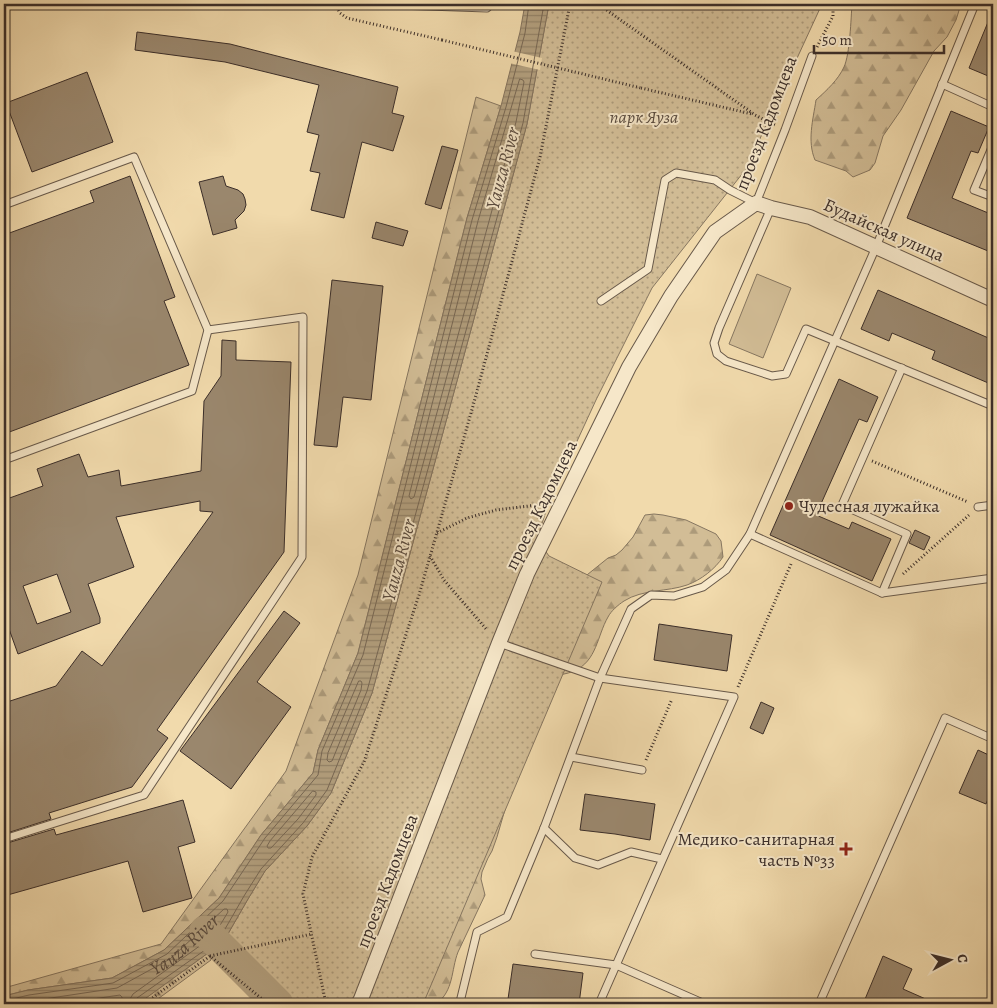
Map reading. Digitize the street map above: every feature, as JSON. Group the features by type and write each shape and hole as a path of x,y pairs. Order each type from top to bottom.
{"street":[{"name":"Будайская улица","path":"756,203 810,217 993,300"},
{"name":"проезд Кадомцева","path":"358,1004 362,999 527,574 629,367 672,296 715,232 756,203"}],"lane":[{"path":"367,4 487,8 491,4"},
{"path":"460,1003 478,932 507,917 544,828 600,678 631,609 651,595 674,596 703,586 726,570 750,534 876,247 975,4"},
{"name":"проезд Кадомцева","path":"756,203 812,56"},
{"path":"942,84 993,107"},
{"path":"993,145 974,190 993,197"},
{"path":"4,205 134,157 208,330 192,392 4,460"},
{"path":"601,301 648,269 665,180 676,173 715,180 756,203"},
{"path":"771,208 719,328 714,343 717,354 726,361 772,376 786,374 806,329 993,406"},
{"path":"4,839 144,795 302,557 303,317 208,330"},
{"path":"882,593 907,534 842,505 902,368"},
{"path":"978,507 993,505"},
{"path":"750,534 882,593 993,578"},
{"path":"499,643 600,678 734,697 599,1004"},
{"path":"819,1004 945,718 993,739"},
{"path":"571,758 642,770"},
{"path":"544,828 575,858 598,865 631,852 662,859"},
{"path":"536,954 616,965 705,1004"}],"path":[{"path":"334,4 340,13 347,18 755,115"},
{"path":"326,1004 303,894 312,857 364,762 419,595 476,396 540,158 570,4"},
{"path":"598,4 755,115 785,130"},
{"path":"812,56 833,16 833,4"},
{"path":"863,457 978,507 882,593"},
{"path":"437,533 467,518 496,510 563,501"},
{"path":"734,697 795,554"},
{"path":"430,556 444,580 499,643"},
{"path":"642,770 677,689"},
{"path":"144,1004 210,956 312,934"},
{"path":"210,956 268,1004"}],"green space":[{"name":"парк Яуза","path":"549,4 822,4 746,169 652,288 596,400 549,502 537,539 549,556 602,582 423,1004 287,1004 225,939 265,871 307,826 331,793 372,693 527,124"},
{"path":"852,4 961,4 956,20 947,37 934,51 901,110 883,136 875,163 870,170 853,177 846,171 815,160 811,145 816,100 842,72 846,61"},
{"path":"476,97 501,106 467,218 358,653 318,750 313,773 261,835 219,898 164,950 112,978 28,990 4,996 4,988 161,944 286,771 358,575"},
{"path":"757,274 791,288 763,358 729,344"},
{"path":"654,514 686,520 716,534 721,541 723,557 712,570 692,583 639,594 622,603 609,615 592,655 582,667 566,674 552,676 492,851 482,872 481,879 485,895 458,952 446,993 436,1004 369,1004 572,587 608,558 622,550 633,537 645,515"},
{"path":"208,953 211,960 151,1004 137,1004"}],"water":[{"name":"Yauza River","path":"525,4 549,4 527,124 372,693 331,793 307,826 265,871 225,939 142,1001 137,1004 4,1004 4,996 28,990 112,978 164,950 219,898 261,835 313,773 318,750 358,653 467,218 501,106 520,32"}],"pier":[{"path":"512,51 542,58 540,70 509,63"}],"building":[{"path":"993,10 993,78 969,68"},
{"path":"137,32 230,44 398,87 392,113 404,116 393,151 362,142 344,218 311,210 320,173 310,171 319,135 307,132 319,85 225,62 135,50"},
{"path":"87,72 113,142 32,172 6,103"},
{"path":"951,111 989,127 978,153 971,151 952,198 993,215 993,253 907,218"},
{"path":"442,146 458,150 441,209 425,204"},
{"path":"130,176 175,297 164,301 189,365 4,434 4,235 94,202 90,191"},
{"path":"223,176 226,186 243,194 246,205 244,211 235,220 237,228 213,235 199,182"},
{"path":"376,222 408,231 403,246 372,238"},
{"path":"332,280 383,286 371,400 343,397 337,447 314,445"},
{"path":"878,290 993,340 993,385 932,359 935,351 892,333 889,341 861,329"},
{"path":"222,340 236,341 236,360 291,362 284,552 157,730 168,738 132,787 49,813 51,819 4,834 4,703 56,686 82,651 102,666 213,512 200,511 200,501 116,517 134,567 88,584 100,623 18,654 4,615 4,500 43,486 37,469 79,454 88,477 119,470 121,486 201,471 204,401 221,376","holes":["57,574 71,612 37,624 23,586"]},
{"path":"839,379 878,397 867,422 859,419 816,515 849,529 852,522 891,539 872,581 770,535"},
{"path":"915,530 930,537 924,550 909,543"},
{"path":"284,611 300,623 257,682 291,707 231,789 180,751"},
{"path":"659,624 732,635 727,671 654,660"},
{"path":"761,702 774,708 763,734 750,728"},
{"path":"978,750 993,757 993,786 986,804 959,793"},
{"path":"585,794 655,804 650,840 580,830"},
{"path":"183,800 195,842 178,847 192,898 143,912 128,861 4,896 4,844 54,829 56,835"},
{"path":"883,956 912,969 903,989 937,1004 863,1004"},
{"path":"513,964 583,973 579,1004 542,1004 508,999"}],"waterway":[{"name":"Yauza River","path":"205,931 278,1004"}],"place":[{"name":"Чудесная лужайка","path":"789,506"},
{"name":"Медико-санитарная часть №33","path":"846,849"}]}
